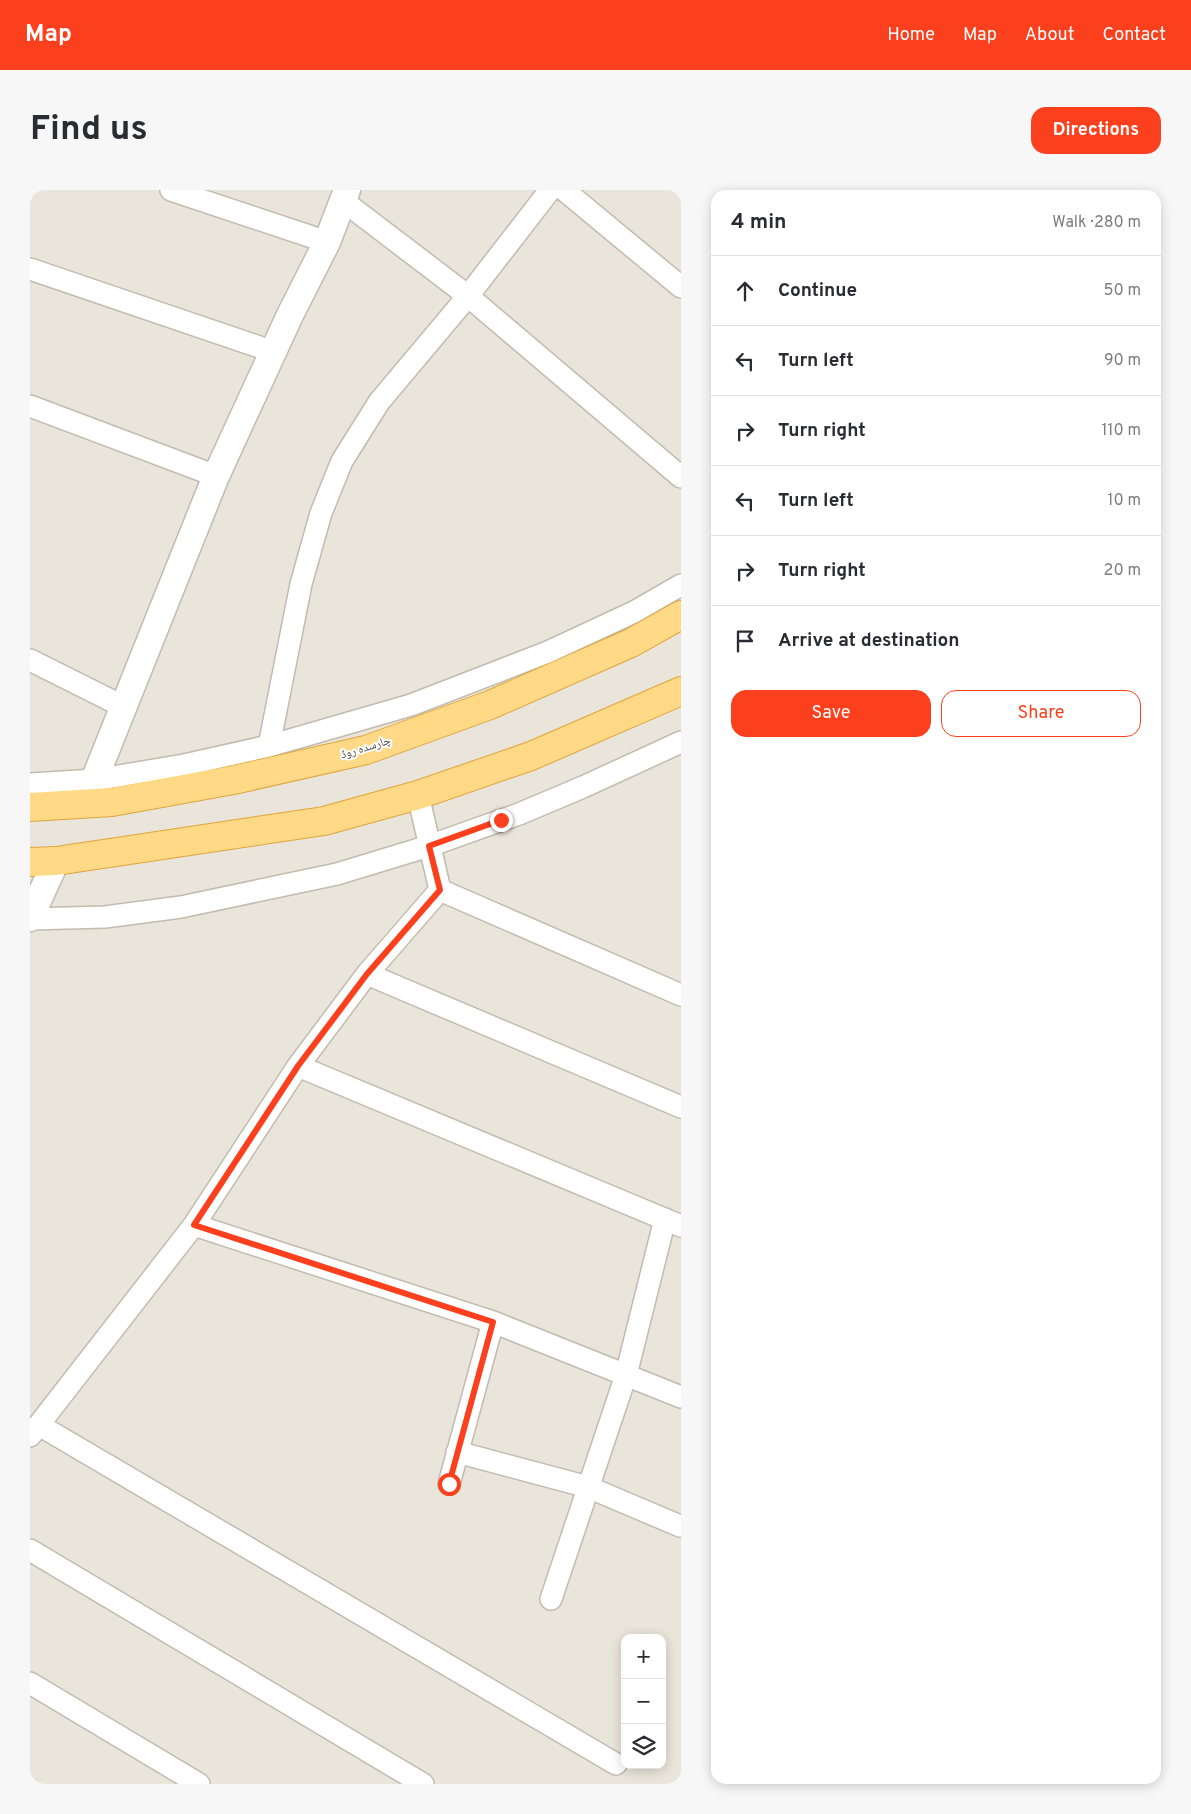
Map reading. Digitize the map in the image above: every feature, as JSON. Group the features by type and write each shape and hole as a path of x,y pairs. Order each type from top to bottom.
{"highway":[{"name":"چارسدہ روڈ","path":"30,807 90,792 112,802 224,781 366,750 490,705 631,643 681,615"},
{"path":"43,861 324,822 418,796 531,756 681,691"}],"street":[{"path":"171,190 327,242"},
{"path":"269,746 301,584 321,513 342,461 379,402 468,296 550,190"},
{"path":"564,190 681,287"},
{"path":"90,792 216,476 290,315 327,242 344,195 468,296 681,477"},
{"path":"30,269 274,352"},
{"path":"30,406 216,476"},
{"path":"30,784 90,792 184,765 269,746 411,705 548,652 634,612 681,586"},
{"path":"30,660 124,708"},
{"path":"43,861 30,919 106,917 181,907 337,874 429,846 519,814 681,742"},
{"path":"418,796 440,890"},
{"path":"440,890 367,974 298,1066 194,1225 35,1431 616,1764"},
{"path":"440,890 681,995"},
{"path":"367,974 681,1107"},
{"path":"298,1066 673,1223 626,1375 551,1599"},
{"path":"194,1225 493,1322 681,1397"},
{"path":"449,1484 493,1322"},
{"path":"457,1452 588,1487 680,1526"},
{"path":"30,1550 423,1784"},
{"path":"30,1683 199,1784"}],"shaded area":[{"path":"30,190 681,190 681,1784 30,1784"}],"route":[{"path":"449,1484 493,1322 194,1225 298,1066 367,974 440,890 429,846 501,820"}]}
